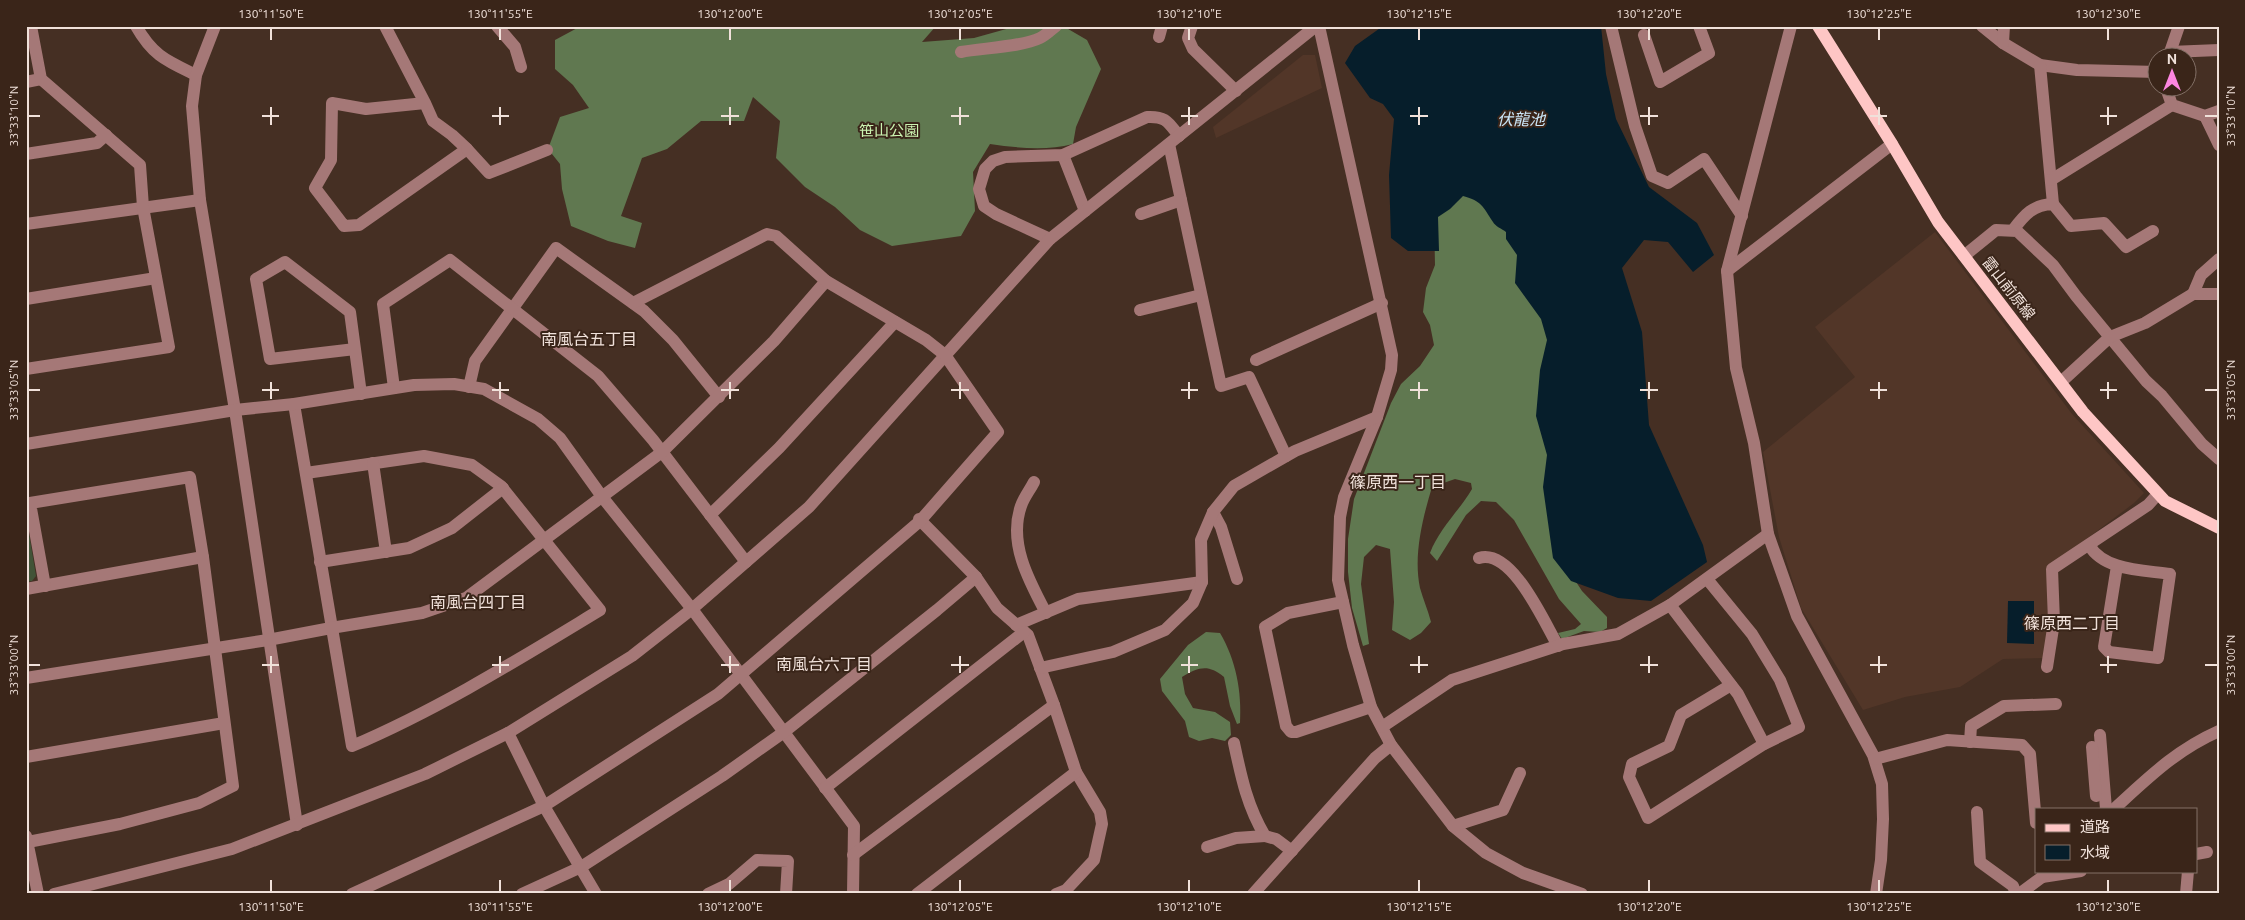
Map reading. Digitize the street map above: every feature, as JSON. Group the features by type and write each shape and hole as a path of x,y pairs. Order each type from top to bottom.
{"main road":[{"name":"雷山前原線","path":"1818,26 1938,222 2083,412 2165,501 2219,528"}],"street":[{"path":"26,369 169,348 143,207 140,165 41,79 32,26"},
{"path":"136,26 142,38 158,56 196,75"},
{"path":"215,26 196,75 192,106 200,200 297,825"},
{"path":"385,26 425,103 432,122 467,149 489,173 547,150"},
{"path":"497,26 515,47 521,67"},
{"path":"961,52 995,46 1012,46 1039,39 1056,26"},
{"path":"1192,26 1188,38 1193,49 1236,91"},
{"path":"54,894 232,849 425,774 508,733 632,656 692,609 809,507 1050,239 1317,26 1382,303 1392,355 1391,370 1377,417 1344,497 1340,517 1338,580 1353,645 1371,706 1391,745 1453,826 1493,857 1523,873 1582,894"},
{"path":"1611,26 1635,126 1652,176 1668,182 1704,159 1742,216"},
{"path":"1644,35 1660,82 1709,53 1699,26"},
{"path":"1791,26 1727,271 1736,368 1754,443 1768,534 1797,616 1874,760 1882,784 1884,819 1882,860 1876,894"},
{"path":"1982,26 2003,43 2040,65 2077,70 2148,72"},
{"path":"2003,43 2004,26"},
{"path":"2171,48 2179,26"},
{"path":"2198,52 2219,50"},
{"path":"2040,65 2053,204 2071,226 2104,223 2126,247 2153,231"},
{"path":"26,82 41,79"},
{"path":"2170,98 2172,105"},
{"path":"425,103 366,109 332,104 331,160 315,188 344,226 359,225 467,149"},
{"path":"2051,180 2172,105"},
{"path":"2172,105 2205,116 2219,111"},
{"path":"2205,116 2219,145"},
{"path":"1050,239 996,214 984,206 980,194 980,183 985,169 998,159 1012,156 1063,156 1147,117 1165,119 1174,140 1181,200 1221,386 1249,377 1286,456"},
{"path":"26,154 97,143 106,135"},
{"path":"1727,271 1892,144"},
{"path":"1063,156 1085,211"},
{"path":"26,224 200,200"},
{"path":"1141,214 1181,200"},
{"path":"2013,230 2023,217 2040,205 2053,204"},
{"path":"1964,256 1996,230 2018,231 2053,265 2110,337 2202,444 2219,459"},
{"path":"352,894 544,806 718,694 920,520 998,432 945,355 926,340 826,281 776,236 767,234 633,303"},
{"path":"469,386 475,361 511,308 556,248 644,311 673,340 719,397"},
{"path":"2193,294 2200,275 2219,259"},
{"path":"394,388 383,304 450,260 598,376 662,452 746,562"},
{"path":"355,349 270,359 256,278 286,262 350,312 355,349 361,394"},
{"path":"26,299 156,278"},
{"path":"26,678 268,640 422,613 466,598 662,452 774,341 826,281"},
{"path":"2061,382 2110,337 2145,322 2193,294 2219,294"},
{"path":"1140,310 1201,295"},
{"path":"1256,360 1382,303"},
{"path":"710,514 779,448 895,322"},
{"path":"26,444 234,410 294,404 394,388 454,384 484,389 538,419 560,438 602,498 692,609 854,826 853,894"},
{"path":"294,404 352,746 390,731 464,692 600,610 504,488 472,465 424,456 306,473"},
{"path":"1040,668 1113,652 1165,630 1193,603 1202,582 1201,540 1213,512 1234,486 1286,456 1377,417"},
{"path":"373,463 386,552"},
{"path":"38,894 27,839 120,824 199,802 233,786 203,557 190,477 30,504 45,586"},
{"path":"1034,482 1021,506 1018,518 1019,551 1030,584 1046,613"},
{"path":"320,562 409,548 452,528 504,488"},
{"path":"2047,667 2054,622 2052,569 2148,505 2158,494"},
{"path":"1213,512 1221,527 1238,579"},
{"path":"920,520 976,577 997,608 1028,635 1076,772 1100,812 1102,824 1094,860 1066,890 1056,894"},
{"path":"1382,727 1452,680 1558,646 1618,634 1670,605 1768,534"},
{"path":"2089,545 2092,550 2117,566 2170,574 2158,658 2109,652 2104,647 2117,566"},
{"path":"1479,558 1486,556 1501,561 1516,575 1558,646"},
{"path":"26,589 203,557"},
{"path":"522,894 581,866 722,776 784,732 938,610 976,577"},
{"path":"1707,578 1752,634 1780,680 1799,728 1764,744 1648,818 1629,777 1632,764 1669,746 1681,715 1731,685"},
{"path":"826,788 1020,629 1046,613 1078,599 1202,582"},
{"path":"1343,602 1288,613 1265,626 1286,726 1291,732 1296,732 1371,706"},
{"path":"1670,605 1738,694 1764,744"},
{"path":"1970,742 1971,726 2004,706 2056,704"},
{"path":"853,855 1054,705"},
{"path":"26,756 224,723"},
{"path":"2115,808 2173,756 2193,742 2219,731"},
{"path":"508,733 544,806 596,894"},
{"path":"2100,735 2106,808"},
{"path":"1874,760 1947,740 2022,745 2030,754 2035,812"},
{"path":"1234,743 1249,806 1265,836"},
{"path":"1254,894 1375,758 1391,745"},
{"path":"2092,747 2097,808"},
{"path":"917,894 1076,772"},
{"path":"1453,826 1503,810 1520,773"},
{"path":"1977,812 1980,862 2013,886 2017,894 2048,873 2065,872"},
{"path":"1207,847 1236,838 1265,836 1276,839 1292,851"},
{"path":"708,894 729,884 757,860 788,861 786,894"},
{"path":"2186,894 2188,872"}],"shaded area":[{"path":"1303,55 1315,55 1322,88 1216,138 1213,127"},
{"path":"1935,232 2072,414 2144,493 2134,503 2047,569 2048,627 2045,658 2003,659 1960,687 1905,697 1863,710 1801,608 1779,537 1763,452 1855,377 1815,327"}],"green space":[{"name":"笹山公園","path":"581,26 936,26 922,42 974,38 1017,26 1063,26 1087,40 1101,69 1076,127 1073,144 1042,148 1021,148 990,144 973,172 975,211 961,236 892,246 860,230 835,207 805,187 776,158 780,121 753,97 744,121 701,121 667,149 642,158 621,216 642,223 635,248 608,241 571,226 562,189 560,164 548,149 560,117 589,108 573,85 555,69 555,40"},
{"path":"1463,193 1479,195 1513,234 1553,337 1563,562 1582,591 1607,617 1607,628 1600,632 1584,631 1562,639 1558,633 1575,629 1581,624 1559,599 1514,520 1496,502 1481,501 1466,515 1437,561 1430,553 1434,544 1472,489 1471,483 1455,479 1432,487 1420,536 1418,575 1420,588 1431,622 1421,633 1410,640 1392,630 1394,602 1390,549 1376,545 1364,557 1361,584 1369,644 1363,646 1352,608 1348,572 1348,539 1354,499 1391,403 1401,384 1420,366 1434,345 1430,325 1423,312 1426,288 1435,265 1434,217"},
{"path":"26,516 36,576 32,581 26,582"},
{"path":"1206,632 1220,633 1226,643 1237,676 1240,723 1237,724 1230,706 1224,677 1213,670 1203,668 1182,677 1185,694 1193,708 1215,712 1230,722 1231,735 1225,741 1212,738 1199,741 1189,737 1185,721 1162,691 1160,679 1188,645"}],"water":[{"name":"伏龍池","path":"1383,26 1601,26 1606,74 1616,119 1649,187 1697,223 1714,255 1693,272 1668,242 1644,240 1622,268 1642,332 1649,425 1703,545 1707,562 1651,601 1618,598 1571,581 1553,558 1543,487 1547,455 1536,416 1540,370 1547,340 1541,319 1515,283 1517,255 1506,239 1506,232 1494,223 1478,202 1463,196 1450,209 1438,217 1439,251 1408,251 1391,238 1389,175 1394,119 1383,104 1370,98 1345,63 1355,46"},
{"path":"2008,601 2034,601 2034,644 2007,643"}],"district":[{"name":"南風台五丁目","path":"589,339"},
{"name":"篠原西一丁目","path":"1398,482"},
{"name":"南風台四丁目","path":"478,602"},
{"name":"篠原西二丁目","path":"2072,623"},
{"name":"南風台六丁目","path":"824,664"}]}
